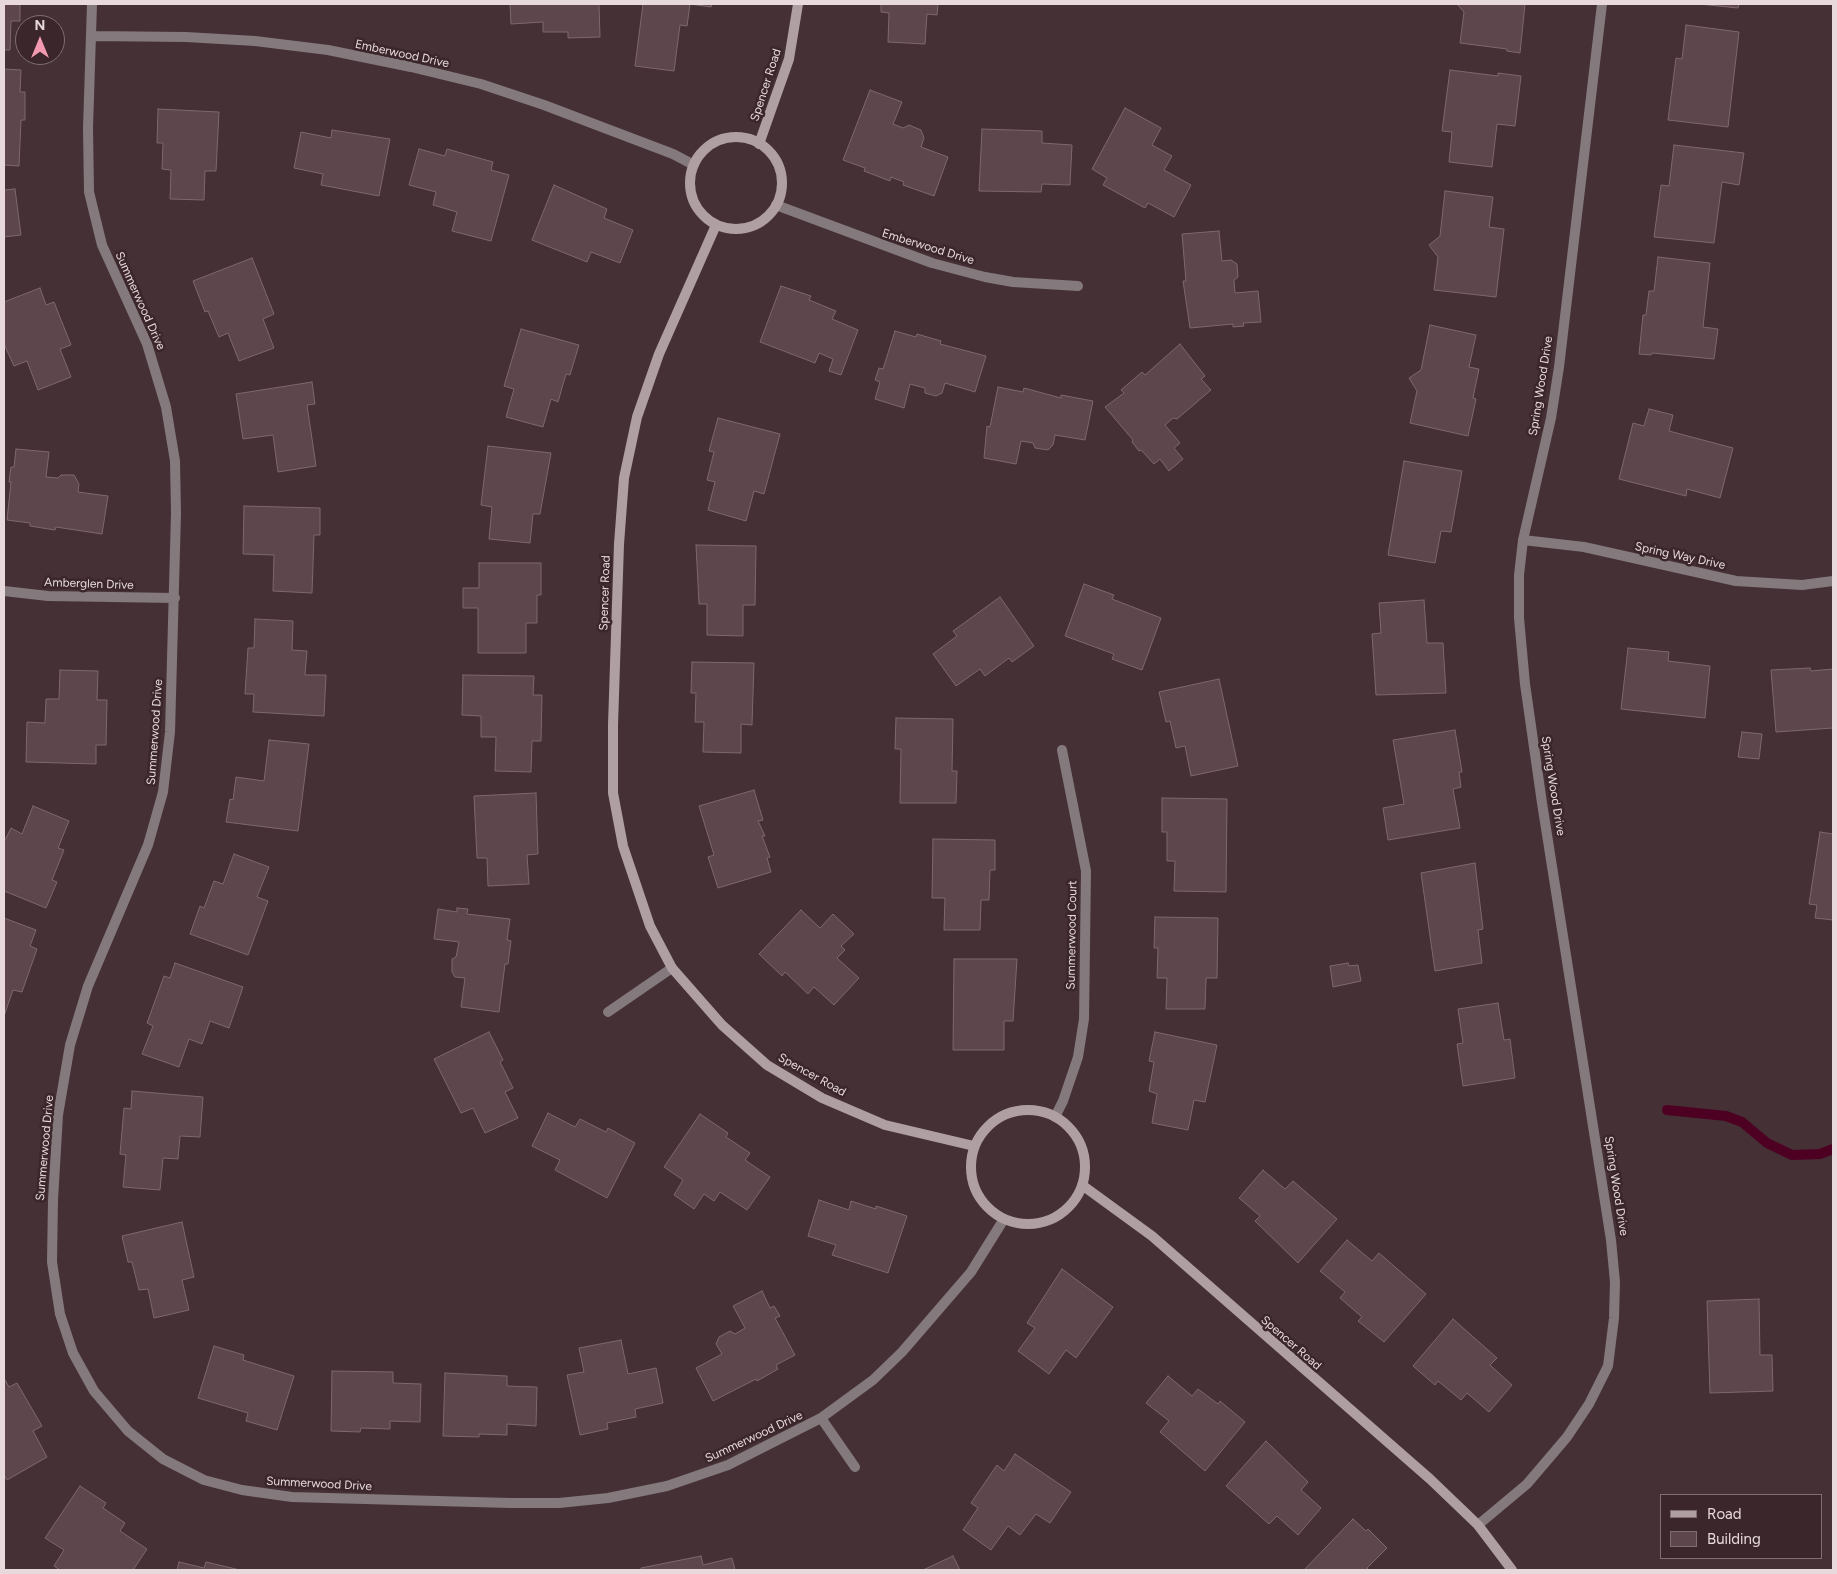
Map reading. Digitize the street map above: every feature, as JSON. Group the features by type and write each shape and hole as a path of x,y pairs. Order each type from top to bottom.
{"main road":[{"name":"Spencer Road","path":"759,144 789,59 798,4"},
{"path":"729,138 744,138 759,144 770,153 778,164 782,178 781,192 776,206 756,224 743,228 729,228 716,224 704,217 696,206 690,192 690,178 694,165 702,152 714,142 729,138"},
{"name":"Spencer Road","path":"716,224 659,354 637,417 624,478 619,544 613,725 614,792 623,846 650,926 672,968 722,1025 767,1065 822,1098 885,1124 974,1146"},
{"path":"1017,1110 1036,1110 1055,1117 1068,1126 1078,1138 1084,1153 1085,1170 1082,1185 1073,1202 1059,1215 1041,1223 1022,1224 1004,1219 989,1210 978,1196 971,1172 974,1146 984,1130 999,1117 1017,1110"},
{"name":"Spencer Road","path":"1082,1185 1152,1236 1430,1479 1478,1525 1512,1570"}],"street":[{"name":"Summerwood Drive","path":"92,4 89,192 102,245 147,344 166,407 175,461 175,598 170,732 163,792 148,845 88,986 70,1045 58,1115 53,1200 52,1262 60,1314 72,1353 94,1391 128,1431 163,1459 204,1480 242,1490 292,1497 510,1503 559,1503 608,1498 667,1486 728,1466 822,1418 873,1380 902,1352 972,1272 1004,1219"},
{"name":"Spring Wood Drive","path":"1478,1525 1527,1484 1567,1437 1589,1404 1608,1366 1614,1318 1615,1282 1611,1240 1525,684 1518,618 1519,575 1523,540 1551,418 1559,367 1602,4"},
{"name":"Emberwood Drive","path":"91,36 255,41 328,50 411,67 481,84 544,105 673,154 694,165"},
{"name":"Emberwood Drive","path":"776,206 932,263 985,277 1013,282 1078,286"},
{"name":"Spring Way Drive","path":"1523,540 1584,547 1736,581 1802,585 1833,581"},
{"name":"Amberglen Drive","path":"4,591 48,596 175,598"},
{"name":"Summerwood Court","path":"1055,1117 1063,1102 1078,1057 1084,1020 1086,871 1062,750"},
{"path":"608,1012 672,968"},
{"name":"Summerwood Drive","path":"822,1418 855,1467"}],"building":[{"path":"4,4 20,4 20,15 15,15 15,21 11,21 10,50 4,50"},
{"path":"510,4 599,4 600,37 568,38 568,32 543,32 543,22 511,24"},
{"path":"643,4 690,4 687,26 680,25 674,71 635,66"},
{"path":"690,4 712,4 711,7"},
{"path":"881,4 938,4 937,15 927,14 925,44 888,42 889,13 881,12"},
{"path":"1457,4 1525,4 1520,53 1507,51 1507,49 1460,43 1464,12"},
{"path":"1699,4 1739,4 1738,8"},
{"path":"1686,25 1739,32 1728,127 1668,120 1676,58 1682,59"},
{"path":"4,69 21,70 20,92 25,92 25,120 21,120 19,166 4,165"},
{"path":"1450,70 1498,76 1498,73 1521,76 1515,126 1497,124 1492,167 1449,162 1452,132 1442,131"},
{"path":"870,90 902,102 893,124 903,128 909,125 921,130 924,138 921,147 948,157 934,196 903,185 904,182 891,177 890,181 864,171 865,168 843,160"},
{"path":"1125,108 1161,128 1152,145 1172,156 1164,170 1191,185 1174,217 1148,203 1145,208 1103,185 1107,178 1092,169"},
{"path":"158,109 219,112 216,171 205,171 204,200 170,199 171,170 162,169 163,143 157,143"},
{"path":"982,129 1042,131 1042,143 1072,145 1070,185 1042,184 1041,192 979,191"},
{"path":"332,130 390,139 379,196 321,185 323,174 294,168 301,132 331,138"},
{"path":"1674,145 1744,153 1739,185 1722,182 1714,243 1654,237 1661,185 1669,186"},
{"path":"419,149 445,156 447,149 493,162 491,170 509,175 491,241 452,231 457,212 433,205 436,192 409,185"},
{"path":"554,185 607,209 604,218 633,230 620,263 591,252 587,262 532,240"},
{"path":"15,189 21,235 4,237 4,190"},
{"path":"1445,191 1493,197 1489,227 1504,229 1496,297 1434,290 1438,257 1429,245 1440,236"},
{"path":"1219,231 1222,261 1231,260 1237,264 1238,277 1234,280 1235,293 1258,291 1261,322 1243,323 1244,326 1233,327 1233,324 1190,328 1183,281 1186,281 1182,234"},
{"path":"1658,257 1710,263 1703,327 1718,329 1714,359 1652,353 1651,355 1639,354 1643,315 1646,315 1649,291 1654,291"},
{"path":"252,258 274,314 263,319 274,348 239,361 228,333 219,337 208,311 205,312 193,281"},
{"path":"781,286 811,296 809,300 836,311 832,319 858,330 841,375 829,371 833,359 819,353 815,363 760,342"},
{"path":"40,288 46,305 54,302 71,345 60,349 71,377 38,390 27,361 14,366 4,344 4,302"},
{"path":"1430,325 1476,335 1469,367 1479,369 1473,398 1476,399 1468,436 1410,423 1417,391 1409,378 1421,370"},
{"path":"521,329 579,345 570,375 566,374 558,402 551,399 543,427 506,417 514,389 504,386"},
{"path":"895,331 916,337 917,334 941,341 940,344 986,356 975,392 945,383 942,393 936,396 925,393 925,388 910,384 904,408 875,399 880,382 875,380 879,368 883,369"},
{"path":"1180,344 1205,376 1201,379 1211,390 1177,419 1173,418 1165,425 1180,443 1174,448 1183,459 1169,471 1160,459 1154,464 1141,450 1139,451 1132,442 1133,440 1105,407 1124,393 1121,390 1142,372 1145,375"},
{"path":"312,382 315,404 307,405 316,466 278,472 273,435 243,439 236,394"},
{"path":"998,387 1023,392 1024,388 1061,398 1061,395 1093,401 1085,440 1055,435 1053,445 1048,450 1035,448 1033,443 1021,441 1016,464 984,458 987,426 990,427"},
{"path":"1649,409 1673,415 1669,431 1733,448 1720,498 1687,489 1686,496 1619,479 1633,423 1644,426"},
{"path":"718,418 780,434 764,494 754,491 746,521 708,510 715,482 707,480 714,452 709,451"},
{"path":"488,446 551,453 540,514 533,514 530,543 489,539 492,507 481,505"},
{"path":"16,449 49,452 46,477 58,478 61,475 74,475 79,484 78,492 108,496 102,534 56,527 55,530 30,526 30,523 7,520 11,482 9,482 11,467 14,467"},
{"path":"1404,461 1462,471 1451,532 1441,531 1435,563 1388,555"},
{"path":"244,506 320,508 320,535 314,535 312,593 273,591 274,555 243,554"},
{"path":"696,545 756,546 755,605 743,605 743,636 707,635 707,604 699,604"},
{"path":"479,563 541,563 541,595 537,595 537,623 526,623 526,653 478,653 478,608 463,608 463,588 479,588"},
{"path":"1084,584 1114,595 1112,599 1161,618 1142,670 1112,659 1114,654 1065,636"},
{"path":"1000,597 1034,646 1012,662 1009,658 985,676 980,669 956,686 933,654 957,636 953,631"},
{"path":"1424,600 1427,643 1443,643 1446,693 1376,695 1372,634 1381,633 1379,603"},
{"path":"255,619 293,621 292,650 307,651 305,675 326,675 324,716 253,712 254,694 245,694 248,648 254,648"},
{"path":"1628,648 1669,652 1668,661 1710,666 1705,718 1621,709"},
{"path":"692,662 754,663 752,725 741,724 741,753 703,752 704,722 695,722 696,693 691,693"},
{"path":"1810,668 1811,671 1833,669 1833,728 1776,732 1771,670"},
{"path":"60,670 98,671 97,700 107,700 106,745 96,745 96,764 26,762 27,722 45,723 46,699 59,699"},
{"path":"463,675 534,676 533,695 542,695 541,741 532,741 531,772 495,771 496,737 481,737 481,716 462,715"},
{"path":"1219,679 1238,766 1191,776 1185,746 1176,748 1170,721 1166,722 1159,692"},
{"path":"896,718 953,719 952,771 957,771 956,803 900,803 901,749 895,749"},
{"path":"1455,730 1462,772 1459,772 1461,787 1453,789 1460,828 1388,840 1383,808 1404,804 1393,740"},
{"path":"1742,732 1762,734 1759,759 1738,757"},
{"path":"269,740 309,744 298,831 226,822 230,799 233,800 236,777 264,781"},
{"path":"754,790 763,820 758,821 765,836 762,836 770,857 767,858 771,872 718,888 708,857 714,855 699,806"},
{"path":"536,793 538,854 527,855 529,884 488,886 487,858 477,858 474,796"},
{"path":"1162,798 1227,799 1226,892 1174,891 1175,861 1167,861 1167,832 1162,832"},
{"path":"33,806 69,821 58,848 64,850 52,880 57,882 46,908 4,891 4,842 11,828 22,834"},
{"path":"1820,832 1833,834 1833,920 1815,918 1817,905 1809,904"},
{"path":"933,839 995,840 995,870 990,870 989,900 981,900 980,930 944,930 945,898 932,898"},
{"path":"234,854 269,867 257,897 268,901 248,955 190,934 200,906 204,908 214,881 223,884"},
{"path":"1475,863 1483,929 1478,930 1482,963 1435,971 1421,873"},
{"path":"457,908 468,909 467,914 510,919 507,940 511,941 508,964 505,964 499,1012 461,1007 465,978 455,977 452,972 452,959 456,957 459,942 434,939 438,909 457,912"},
{"path":"801,910 820,928 833,914 854,934 841,946 845,950 837,958 859,978 834,1005 814,987 808,994 785,972 782,976 759,954"},
{"path":"1155,917 1218,918 1217,978 1206,978 1205,1009 1166,1009 1167,978 1157,978 1158,948 1154,948"},
{"path":"4,918 36,930 30,946 37,949 22,992 13,990 4,1016"},
{"path":"954,959 1017,959 1013,1021 1004,1021 1004,1050 953,1050"},
{"path":"175,963 243,987 229,1028 210,1021 202,1044 189,1039 179,1067 142,1054 153,1026 147,1023 164,976 170,978"},
{"path":"1348,963 1349,966 1358,965 1361,981 1333,987 1330,966"},
{"path":"1498,1003 1504,1040 1510,1039 1515,1078 1463,1086 1457,1044 1463,1043 1458,1009"},
{"path":"489,1032 503,1060 500,1062 513,1088 505,1092 518,1118 485,1133 473,1108 461,1113 434,1059"},
{"path":"1155,1032 1217,1045 1205,1102 1194,1100 1188,1130 1152,1123 1157,1094 1149,1091 1154,1062 1149,1061"},
{"path":"132,1091 203,1097 200,1137 180,1136 178,1159 163,1158 160,1190 123,1187 126,1155 120,1154 124,1108 131,1109"},
{"path":"548,1113 575,1127 580,1119 606,1132 608,1128 635,1143 607,1198 555,1170 560,1160 532,1146"},
{"path":"700,1114 728,1133 726,1137 750,1153 745,1160 770,1177 747,1210 720,1192 714,1201 704,1194 694,1209 674,1195 683,1180 664,1167"},
{"path":"1263,1170 1285,1189 1293,1181 1337,1219 1298,1263 1255,1221 1260,1216 1239,1198"},
{"path":"819,1200 849,1210 851,1201 876,1209 876,1206 907,1216 888,1273 832,1255 836,1245 808,1236"},
{"path":"182,1222 194,1277 182,1280 189,1310 154,1318 148,1289 139,1290 132,1262 128,1262 122,1236"},
{"path":"1347,1240 1372,1261 1379,1253 1426,1294 1384,1342 1358,1321 1362,1317 1340,1298 1345,1292 1320,1271"},
{"path":"1062,1269 1113,1307 1076,1358 1066,1350 1049,1374 1018,1351 1035,1328 1027,1323"},
{"path":"762,1291 770,1308 774,1306 780,1316 775,1318 795,1355 776,1365 778,1369 757,1381 756,1379 713,1401 696,1368 722,1354 716,1344 719,1337 730,1331 735,1334 745,1328 733,1306"},
{"path":"1759,1299 1760,1355 1772,1355 1773,1391 1710,1393 1707,1301"},
{"path":"1453,1319 1497,1358 1490,1365 1512,1385 1489,1412 1467,1393 1461,1400 1438,1381 1435,1385 1413,1366"},
{"path":"621,1340 628,1374 656,1368 663,1403 635,1409 636,1417 607,1423 608,1429 580,1435 567,1375 584,1372 579,1348"},
{"path":"214,1346 244,1355 243,1360 294,1376 277,1430 246,1421 248,1413 198,1398"},
{"path":"332,1371 393,1372 393,1383 421,1384 420,1422 390,1421 390,1429 361,1428 360,1432 331,1431"},
{"path":"445,1373 507,1376 507,1386 537,1387 536,1426 507,1424 507,1435 479,1434 479,1437 443,1436"},
{"path":"1168,1376 1192,1396 1198,1389 1218,1404 1220,1401 1245,1422 1205,1471 1160,1432 1169,1421 1146,1403"},
{"path":"4,1378 9,1387 17,1383 42,1426 33,1431 47,1457 7,1480 4,1475"},
{"path":"1266,1441 1308,1482 1301,1490 1321,1508 1298,1535 1277,1516 1269,1524 1226,1486"},
{"path":"1015,1454 1071,1492 1050,1523 1036,1514 1020,1535 1008,1526 991,1550 963,1530 978,1508 971,1503 997,1465 1004,1471"},
{"path":"80,1486 106,1503 103,1508 125,1523 120,1531 147,1549 133,1570 60,1570 54,1566 64,1550 45,1538"},
{"path":"1353,1519 1366,1531 1368,1529 1387,1548 1367,1568 1369,1570 1304,1570"},
{"path":"701,1556 703,1565 732,1558 735,1570 641,1570 641,1568"},
{"path":"953,1556 960,1570 923,1570"},
{"path":"179,1562 204,1568 206,1562 240,1570 177,1570"}],"waterway":[{"path":"1667,1110 1726,1116 1742,1122 1767,1143 1792,1155 1820,1154 1833,1149"}]}
